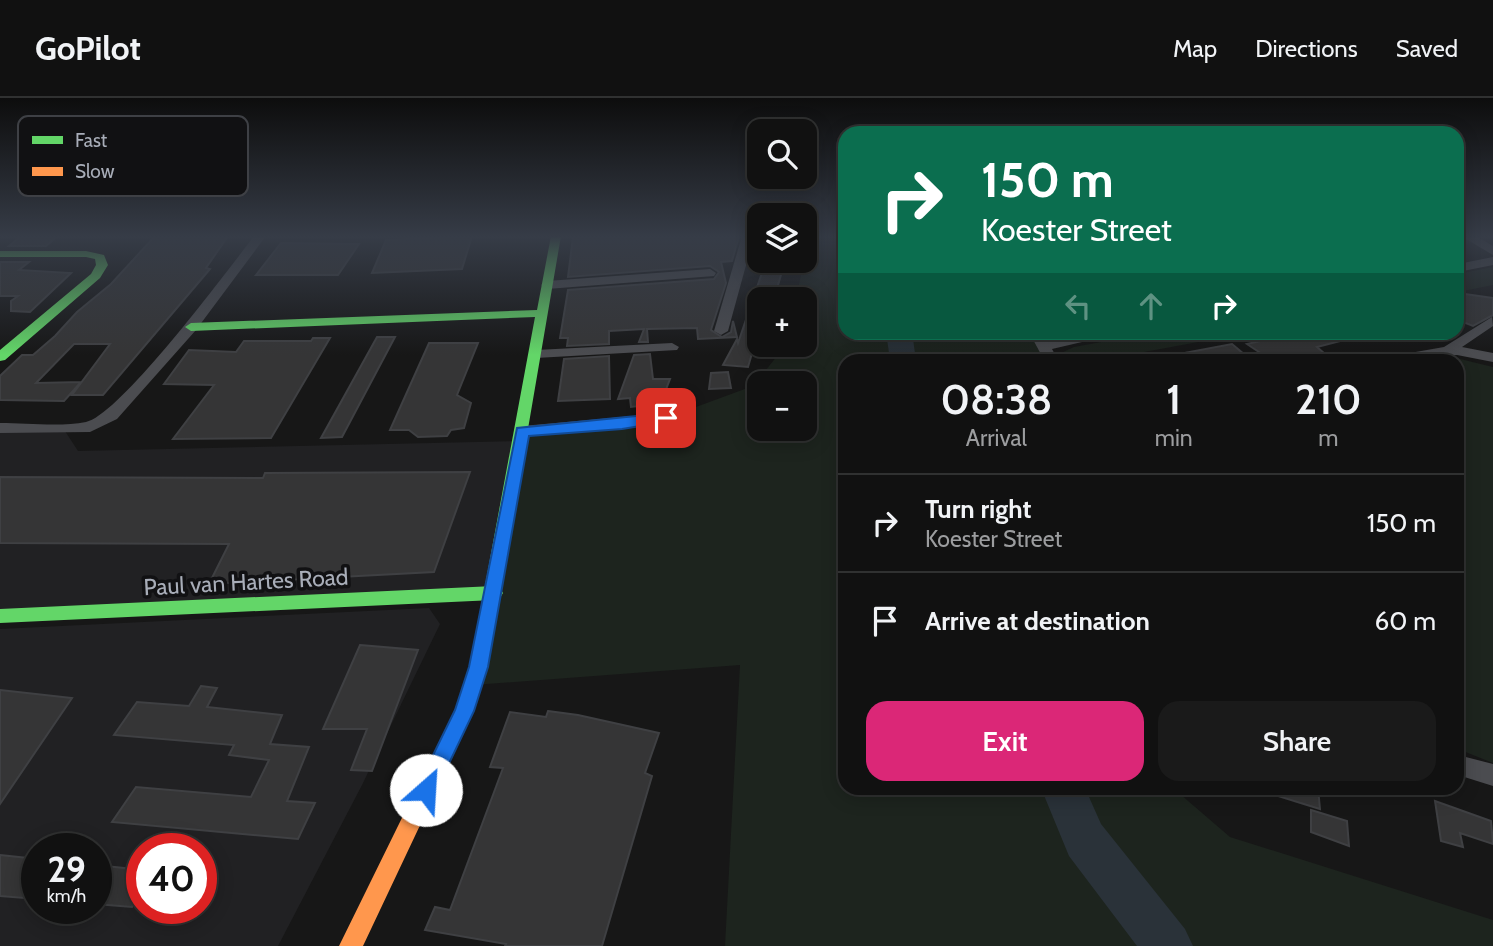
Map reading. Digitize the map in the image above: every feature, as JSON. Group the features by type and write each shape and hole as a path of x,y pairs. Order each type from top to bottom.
{"street":[{"path":"0,357 96,276"},
{"path":"0,428 90,427 112,415 191,327 230,276"},
{"path":"351,946 464,711 478,667 494,593 513,469 549,276"},
{"path":"547,285 675,276"},
{"path":"721,331 737,276"},
{"path":"191,327 543,313"},
{"path":"1464,339 1492,321"},
{"path":"1041,340 1048,354"},
{"path":"1044,346 1076,340"},
{"path":"1448,350 1463,340"},
{"path":"536,354 672,347"},
{"path":"1419,354 1448,350 1493,358"},
{"path":"522,431 666,418"},
{"name":"Paul van Hartes Road","path":"0,616 494,593"},
{"path":"1464,767 1493,775"}],"shaded area":[{"path":"801,276 838,276 838,340 1040,340 1048,354 838,354 838,795 1181,795 1230,837 1493,920 1493,946 725,946 740,665 473,685 522,431 666,418 747,388 747,441 817,441 817,371 765,371 776,357 817,357 817,287 798,287"},
{"path":"1464,276 1493,276 1493,285 1464,291"},
{"path":"1112,340 1209,340 1133,354 1062,354 1074,347"},
{"path":"1464,360 1493,367 1493,763 1464,751"},
{"path":"63,428 78,451 521,441 494,593 0,616 0,429"},
{"path":"429,608 440,624 362,785 278,946 0,946 0,629"}],"building":[{"path":"0,276 68,276 30,312 11,311 11,301 18,296 0,296"},
{"path":"119,276 204,276 103,395 72,395 110,344 74,344 36,383 81,382 64,401 0,400 0,376 22,355 33,355 77,312"},
{"path":"716,276 724,276 726,283 711,330 722,337 731,332 733,321 737,337 698,339 697,328 647,329 648,342 639,342 644,329 609,331 609,344 567,346 568,338 560,338 568,290 714,279"},
{"path":"761,276 781,276 777,287 757,287"},
{"path":"1464,294 1493,298 1493,315 1473,326 1464,322"},
{"path":"747,317 747,357 751,357 748,367 723,365 737,339 738,343"},
{"path":"377,337 395,337 342,437 321,438"},
{"path":"313,338 330,338 271,438 173,439 214,385 164,384 189,350 236,352 244,341 311,341"},
{"path":"1265,340 1344,340 1317,347 1325,354 1262,354 1247,344"},
{"path":"429,343 478,343 457,395 471,403 464,428 451,430 447,436 418,437 409,430 390,430"},
{"path":"1232,344 1244,354 1184,354"},
{"path":"650,354 653,379 670,379 665,392 650,394 647,405 631,407 630,398 618,399 634,355"},
{"path":"609,356 610,399 558,401 564,359"},
{"path":"728,372 731,388 709,389 711,373"},
{"path":"470,472 434,572 209,584 229,544 0,543 0,477 263,478 265,473"},
{"path":"360,645 418,650 372,771 351,770 367,729 323,729"},
{"path":"201,686 217,688 207,707 282,715 270,744 309,747 287,801 315,803 298,839 112,822 136,787 251,797 269,760 229,755 234,745 114,735 137,702 189,706"},
{"path":"0,690 72,698 0,804"},
{"path":"548,711 659,733 645,773 652,776 602,946 505,946 506,944 425,930 435,907 450,910 503,768 490,767 510,712 546,717"},
{"path":"1275,795 1319,795 1320,809"},
{"path":"1435,801 1491,821 1493,844 1460,833 1463,847 1441,841"},
{"path":"1311,810 1347,821 1349,846 1311,832"},
{"path":"0,855 21,857 21,898 0,896"},
{"path":"112,867 126,868 126,906 112,905"}],"waterway":[{"path":"900,340 902,354"},
{"path":"1066,795 1085,840 1168,946"}],"traffic: fast":[{"path":"0,357 96,276"},
{"path":"495,575 549,276"},
{"path":"191,327 543,313"},
{"path":"0,616 494,593"}],"traffic: slow":[{"path":"351,946 464,711 478,667 495,575"}],"route":[{"path":"426,790 464,711 478,667 494,593 513,469 522,431 666,418"}]}
